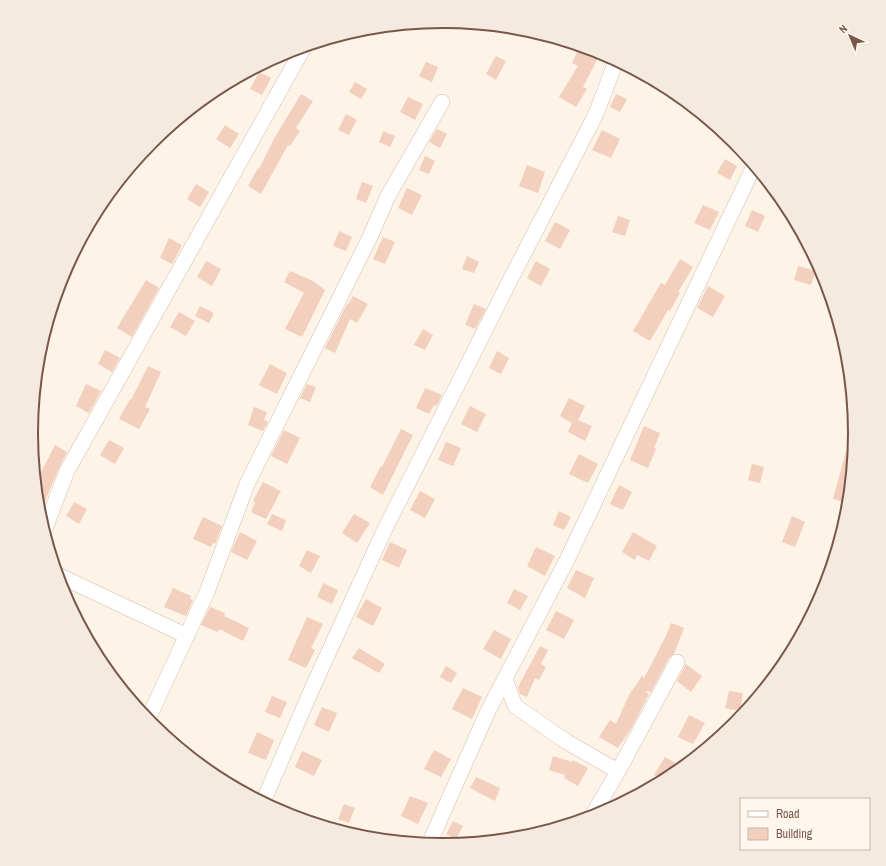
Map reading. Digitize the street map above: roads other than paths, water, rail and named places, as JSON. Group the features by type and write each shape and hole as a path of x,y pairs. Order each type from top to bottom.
{"street":[{"path":"48,521 67,471 300,54"},
{"path":"265,797 311,691 383,533 505,290 596,114 614,66"},
{"path":"151,713 207,592 247,484 370,236 388,196 442,102"},
{"path":"432,838 488,711 567,560 751,171"},
{"path":"65,578 187,636"},
{"path":"597,807 677,662"},
{"path":"505,679 515,706 567,742 614,769 616,775"},
{"path":"488,711 515,706"}]}
